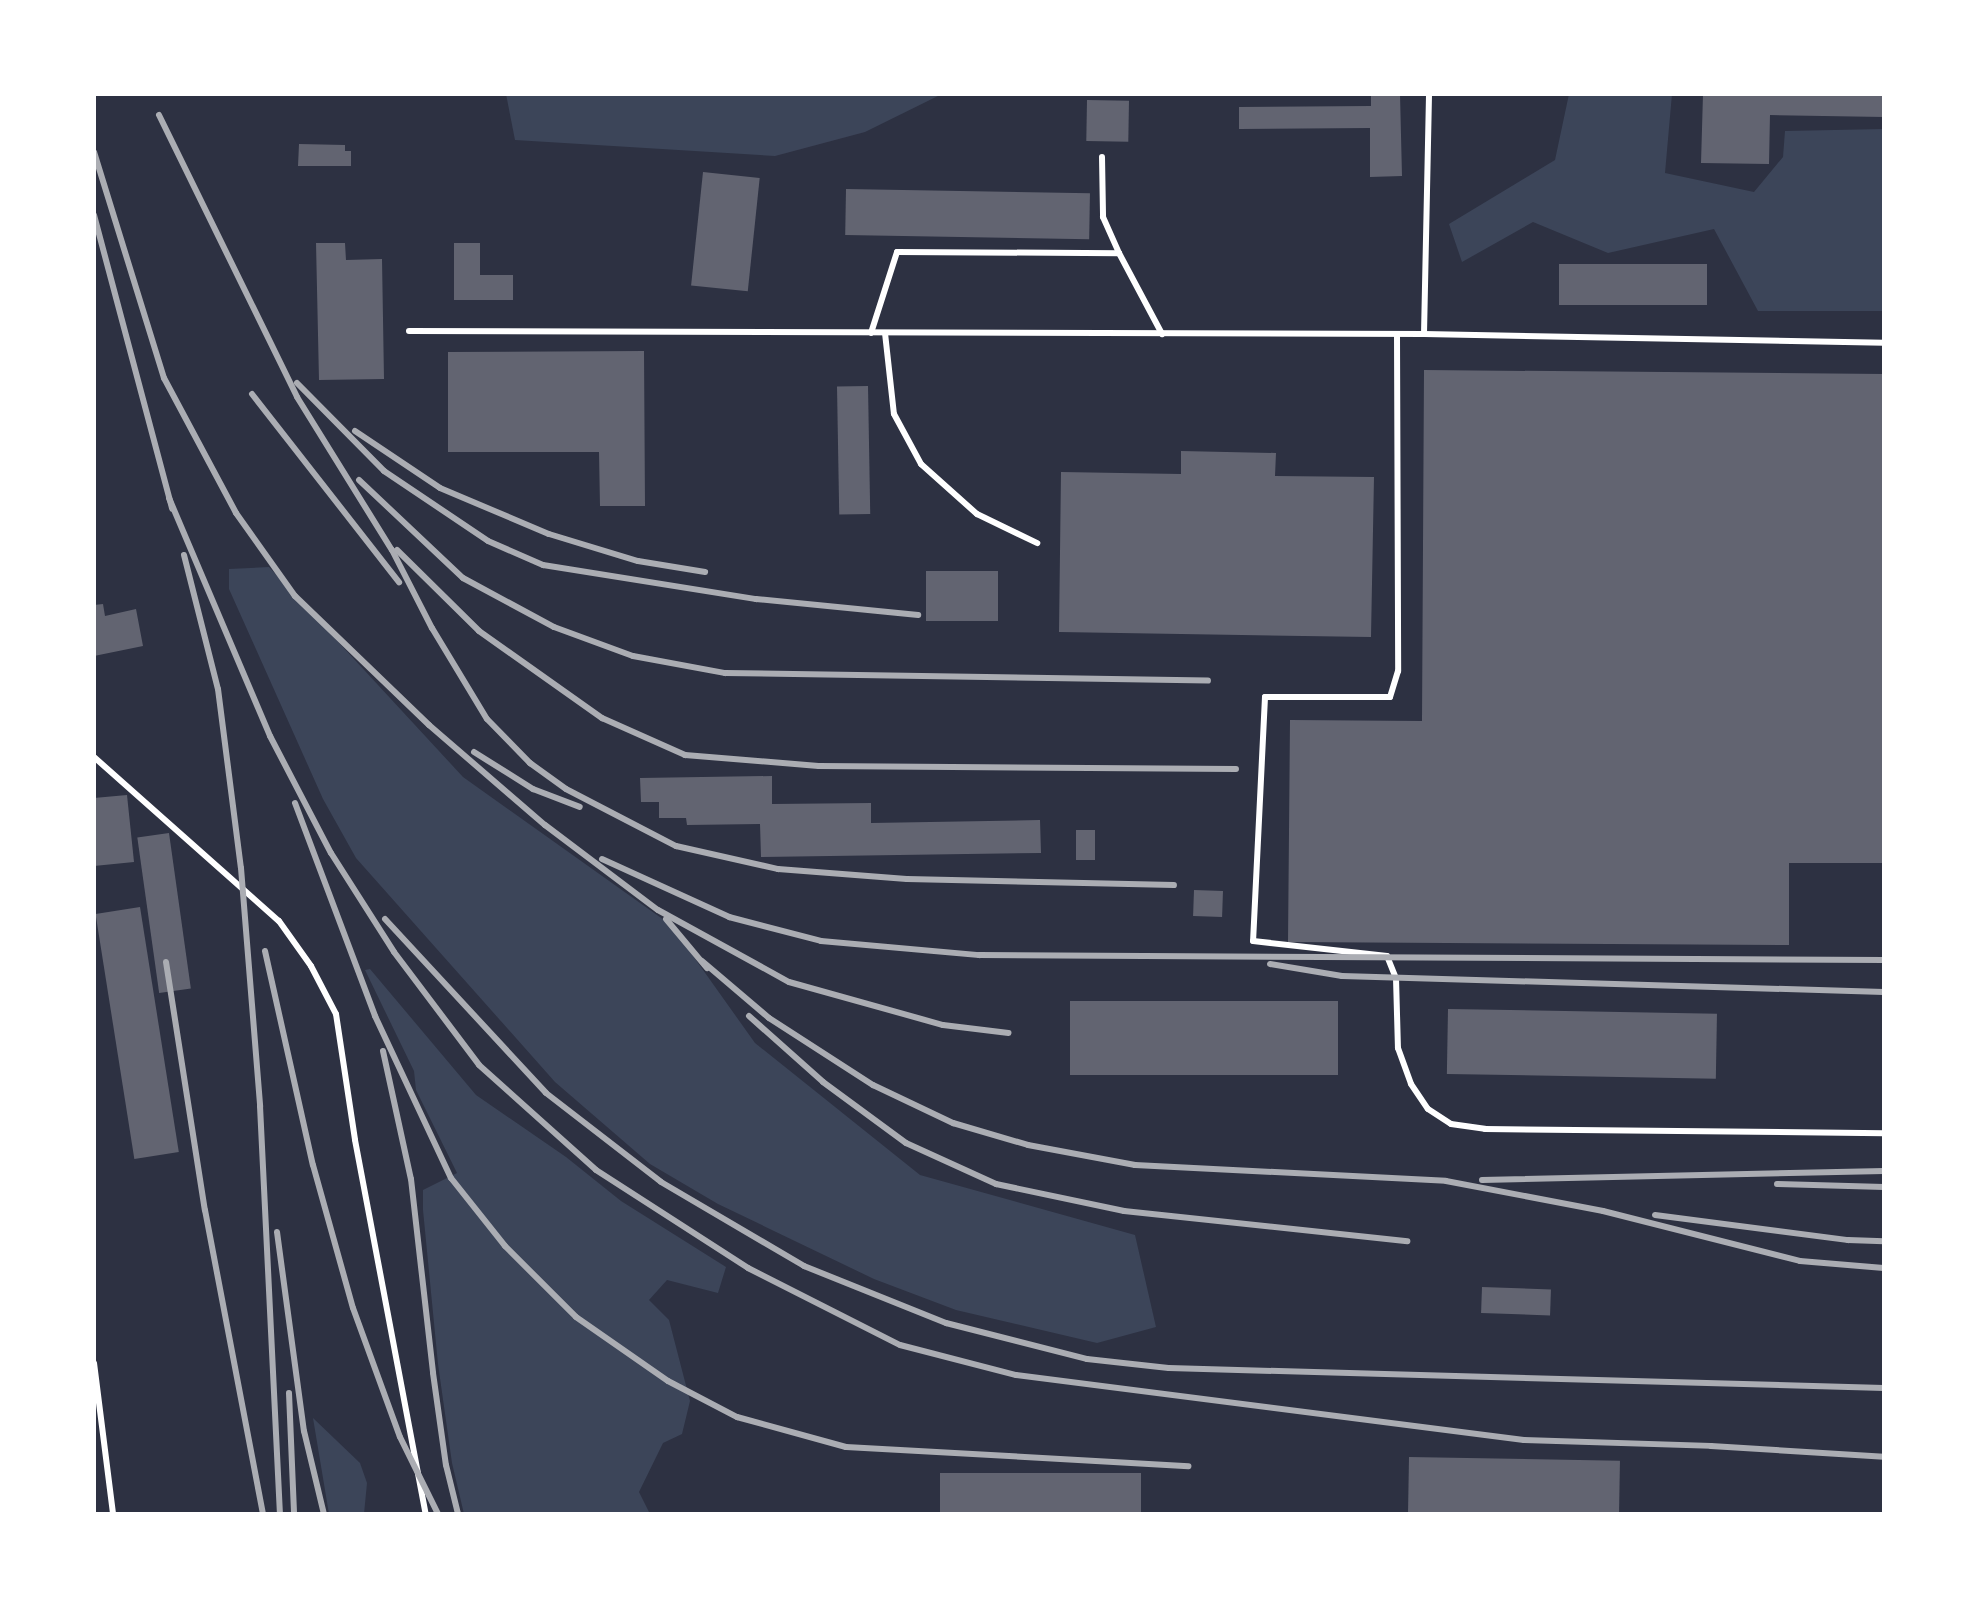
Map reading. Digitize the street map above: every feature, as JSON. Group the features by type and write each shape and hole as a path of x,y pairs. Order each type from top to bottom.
{"lane":[{"path":"1424,334 1429,94"},
{"path":"1102,157 1103,217 1162,334"},
{"path":"871,333 897,252 1119,253"},
{"path":"409,331 1424,334 1884,343"},
{"path":"885,333 894,414 921,464 977,514 1037,543"},
{"path":"1397,334 1398,671 1390,697 1265,697 1253,941 1387,956 1396,978 1398,1048 1411,1084 1428,1109 1451,1124 1485,1129 1884,1133"},
{"path":"94,757 279,921 311,966 336,1014 355,1140 426,1514"},
{"path":"94,1363 113,1514"}],"shaded area":[{"path":"506,94 942,94 865,132 775,156 515,140"},
{"path":"1569,94 1672,94 1665,173 1754,192 1783,157 1785,131 1884,129 1884,311 1758,311 1714,229 1608,253 1533,222 1462,262 1449,224 1555,160"},
{"path":"269,567 463,777 671,925 755,1043 920,1175 1135,1235 1156,1327 1097,1343 956,1310 874,1279 718,1204 650,1164 555,1082 356,858 323,799 229,589 229,569"},
{"path":"370,969 476,1095 566,1157 621,1201 726,1267 718,1293 667,1280 649,1300 669,1320 690,1401 682,1434 663,1443 639,1492 650,1514 464,1514 452,1463 438,1364 423,1210 423,1190 457,1173 416,1090 414,1071 365,970"},
{"path":"313,1418 360,1463 367,1483 364,1514 329,1514"}],"building":[{"path":"1371,94 1400,94 1402,176 1370,177 1370,128 1239,129 1239,107 1371,106"},
{"path":"1703,94 1884,94 1884,117 1770,115 1769,164 1701,163"},
{"path":"1087,100 1129,101 1128,142 1086,141"},
{"path":"299,144 345,145 345,151 351,151 351,166 298,166"},
{"path":"703,172 760,178 748,291 691,285"},
{"path":"846,189 1090,193 1089,239 845,235"},
{"path":"316,243 345,243 346,260 382,259 384,379 319,380"},
{"path":"454,243 480,243 480,275 513,275 513,300 454,300"},
{"path":"1559,264 1707,264 1707,305 1559,305"},
{"path":"644,351 645,506 600,506 599,452 448,452 448,352"},
{"path":"1424,370 1884,374 1884,863 1789,863 1789,945 1288,942 1290,720 1422,721"},
{"path":"868,386 870,514 839,515 837,387"},
{"path":"1181,451 1276,453 1275,476 1374,477 1371,637 1059,632 1061,472 1181,474"},
{"path":"926,571 998,571 998,621 926,621"},
{"path":"103,604 105,616 136,609 143,646 94,656 94,605"},
{"path":"772,776 772,804 871,803 871,823 1040,820 1041,853 761,857 760,824 687,825 686,818 659,818 659,802 641,802 640,778"},
{"path":"127,795 134,862 94,866 94,798"},
{"path":"1076,830 1095,830 1095,860 1076,860"},
{"path":"169,833 191,988 159,993 137,837"},
{"path":"1194,890 1223,891 1222,917 1193,916"},
{"path":"140,907 179,1152 134,1159 96,914"},
{"path":"1070,1001 1338,1001 1338,1075 1070,1075"},
{"path":"1448,1009 1717,1014 1716,1079 1447,1074"},
{"path":"1482,1287 1551,1289 1550,1315 1481,1313"},
{"path":"1409,1457 1620,1461 1619,1514 1408,1514"},
{"path":"940,1473 1141,1473 1141,1514 940,1514"}],"railway":[{"path":"159,115 297,397 392,550 432,628 487,719 530,763 566,789 676,846 778,869 907,879 1174,885"},
{"path":"94,152 164,378 236,513 295,596 429,725 545,825 658,910 789,982 943,1025 1009,1033"},
{"path":"94,215 172,509"},
{"path":"297,383 384,471 488,541 543,565 756,599 918,615"},
{"path":"252,394 399,582"},
{"path":"355,431 440,488 549,534 638,561 705,572"},
{"path":"359,480 463,578 554,627 633,656 725,673 1208,681"},
{"path":"169,498 270,736 331,853 394,952 479,1065 596,1170 748,1268 900,1345 1016,1375 1524,1440 1711,1446 1884,1457"},
{"path":"397,550 479,631 602,718 685,755 819,766 1236,769"},
{"path":"184,555 218,689 241,868 260,1106 280,1514"},
{"path":"474,752 533,789 580,807"},
{"path":"295,803 375,1016 451,1178 505,1246 576,1317 668,1381 737,1417 846,1447 1188,1466"},
{"path":"602,859 729,917 821,941 979,955 1884,960"},
{"path":"385,919 546,1093 661,1182 804,1266 946,1323 1087,1359 1169,1368 1884,1388"},
{"path":"666,919 707,968"},
{"path":"265,951 313,1165 353,1308 400,1437 438,1514"},
{"path":"702,961 769,1018 873,1085 953,1123 1028,1145 1135,1165 1446,1181 1603,1211 1800,1261 1884,1268"},
{"path":"166,962 205,1210 263,1514"},
{"path":"1270,964 1342,976 1884,992"},
{"path":"749,1016 823,1082 906,1143 996,1184 1124,1211 1407,1241"},
{"path":"383,1051 411,1179 433,1373 446,1465 458,1514"},
{"path":"1482,1180 1884,1171"},
{"path":"1777,1184 1884,1187"},
{"path":"1655,1215 1848,1240 1884,1241"},
{"path":"277,1232 304,1431 324,1514"},
{"path":"289,1393 294,1514"}]}
